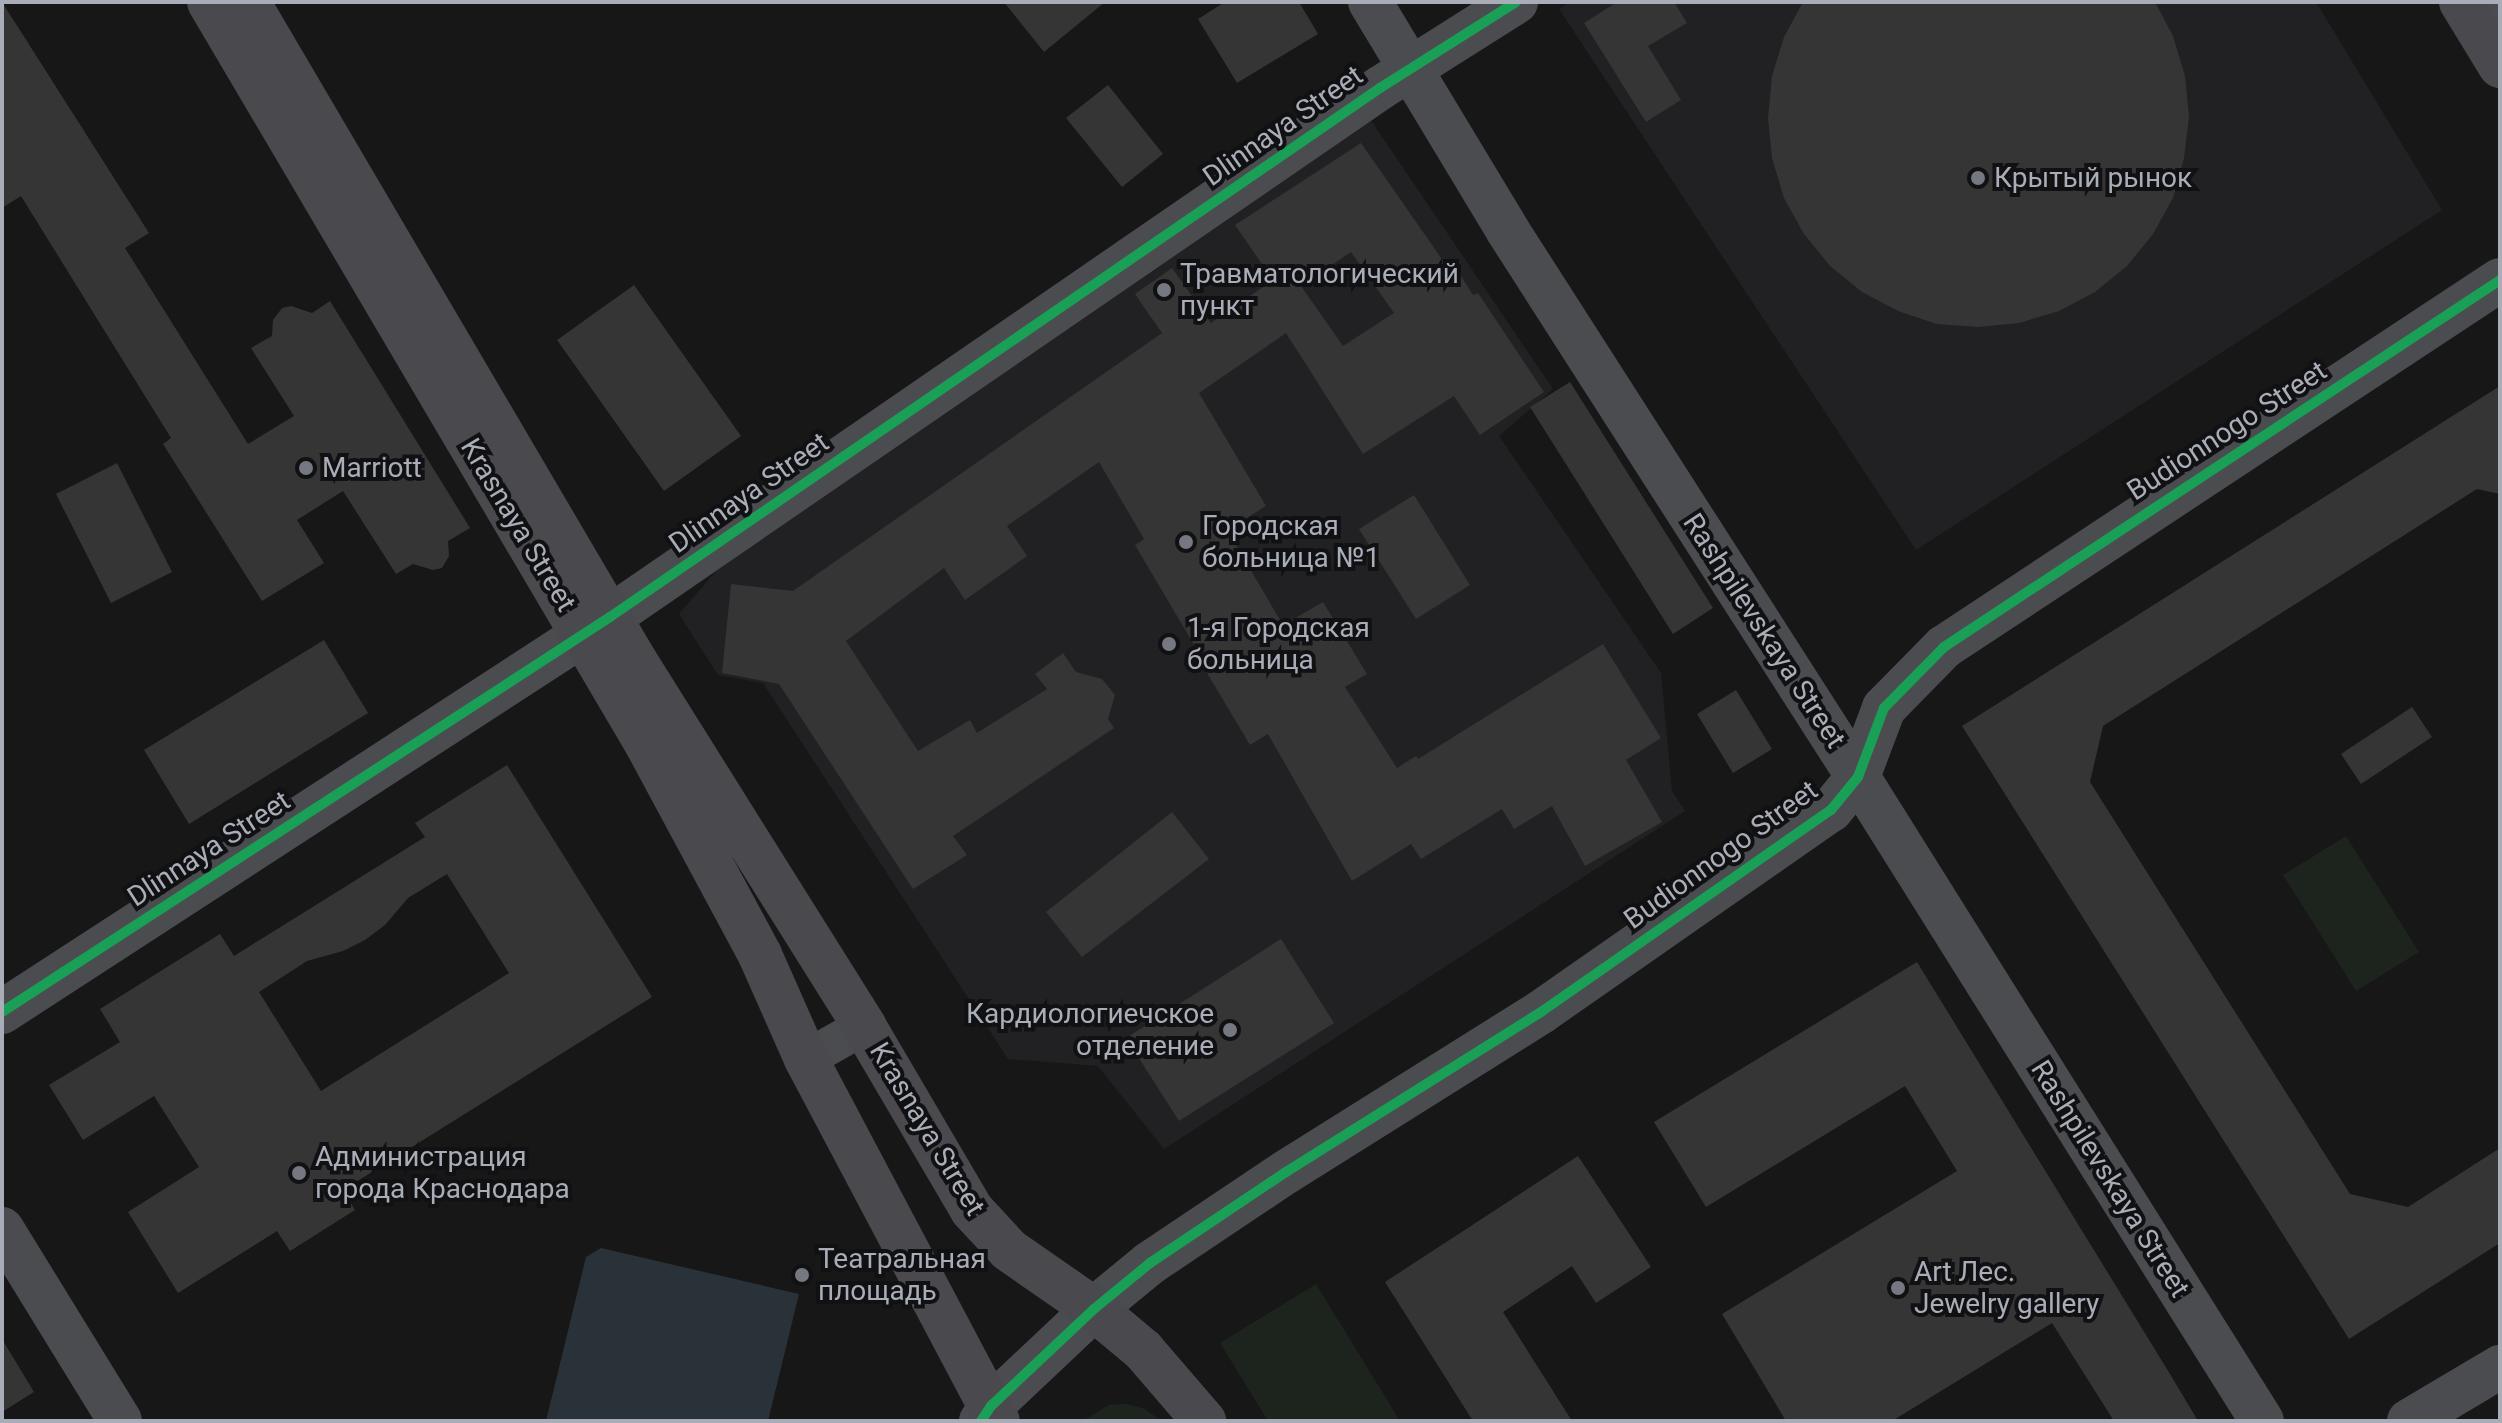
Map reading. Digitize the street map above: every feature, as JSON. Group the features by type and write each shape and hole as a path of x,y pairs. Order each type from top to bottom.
{"main road":[{"name":"Krasnaya Street","path":"209,2 597,626 864,1026 972,1210 1009,1250 1094,1309 1143,1350 1204,1421"},
{"name":"Krasnaya Street","path":"248,2 597,626 760,955 806,1059 990,1416"},
{"path":"2461,2 2500,66"}],"street":[{"name":"Rashpilevskaya Street","path":"1370,2 1517,244 1858,777 2262,1421"},
{"name":"Dlinnaya Street","path":"2,1012 597,626 1409,68 1516,2"},
{"path":"2492,2 2500,15"},
{"name":"Budionnogo Street","path":"990,1416 1094,1309 1150,1263 1286,1172 1541,1012 1831,810 1858,777 1884,708 1944,647 2500,280"},
{"name":"Krasnaya Street","path":"806,1059 864,1026"},
{"path":"2,1229 120,1421"},
{"path":"2409,1421 2500,1367"}],"shaded area":[{"path":"1570,2 2316,2 2442,210 1916,550 1559,9"},
{"name":"1-я Городская больница","path":"1370,119 1553,389 1499,436 1661,673 1672,791 1685,811 1164,1149 1098,1066 1008,1059 763,683 718,675 679,614 717,570"},
{"path":"2346,836 2419,952 2356,991 2283,875"},
{"path":"601,1248 799,1294 768,1421 546,1421 586,1257"},
{"path":"1316,1284 1400,1421 1268,1421 1220,1343"},
{"path":"1127,1404 1145,1409 1161,1421 1082,1421 1109,1405"}],"building":[{"path":"2,2 149,233 125,248 248,444 294,416 251,348 272,336 273,320 282,308 291,306 312,313 330,301 470,528 448,541 449,556 442,568 433,570 413,564 396,574 343,491 297,520 324,563 262,601 163,444 171,438 21,196 2,208"},
{"path":"1004,2 1105,2 1044,52"},
{"path":"1225,2 1299,2 1318,34 1237,83 1198,19"},
{"path":"1617,2 1674,2 1687,23 1648,46 1681,100 1646,122 1584,23"},
{"name":"Крытый рынок","path":"1803,2 2155,2 2173,36 2185,76 2189,117 2184,158 2173,198 2153,234 2127,266 2095,292 2059,311 2019,323 1978,327 1937,324 1898,311 1862,292 1830,266 1804,234 1784,198 1772,158 1768,118 1772,76 1784,37"},
{"path":"1108,85 1163,154 1122,187 1066,118"},
{"path":"1361,143 1453,275 1458,271 1473,295 1478,293 1544,392 1480,435 1454,396 1363,454 1286,333 1199,393 1266,506 1227,530 1283,625 1323,602 1367,674 1345,687 1397,768 1416,756 1418,759 1603,644 1661,738 1626,760 1662,822 1585,866 1552,806 1514,829 1502,809 1421,859 1411,844 1352,881 1268,734 1250,745 1135,545 1144,539 1099,462 1007,526 1027,556 965,600 944,568 846,641 918,751 970,720 977,733 1047,689 1035,674 1063,653 1076,672 1102,679 1115,695 1108,719 1114,728 953,836 967,855 913,889 779,684 722,673 731,584 793,591 1162,333 1135,294 1172,268 1211,323 1273,280 1235,225","holes":["1351,252 1394,313 1343,346 1301,286"]},
{"path":"634,285 741,436 664,491 557,340"},
{"path":"1570,382 1713,608 1673,634 1530,407"},
{"path":"2500,386 2500,494 2477,489 2103,726 2090,782 2350,1194 2408,1207 2500,1148 2500,1243 2349,1339 1962,726"},
{"path":"117,463 172,572 111,603 56,494"},
{"path":"1414,495 1470,585 1416,619 1359,529"},
{"path":"324,640 368,713 189,824 144,750"},
{"path":"1736,690 1772,749 1733,773 1697,714"},
{"path":"2412,707 2432,737 2361,784 2341,754"},
{"path":"507,765 652,997 343,1190 355,1210 290,1251 277,1231 178,1293 128,1212 199,1167 154,1096 83,1140 49,1085 120,1042 100,1009 220,934 234,956 425,837 415,823","holes":["447,874 509,973 321,1091 259,992 307,961 343,951 365,940 385,925 408,898"]},
{"path":"1172,812 1209,859 1082,957 1046,912"},
{"name":"Кардиологиечское отделение","path":"1281,939 1334,1023 1179,1121 1126,1038"},
{"path":"1917,962 2198,1421 2114,1421 2052,1323 1892,1421 1786,1421 1722,1314 1957,1171 1905,1086 1706,1207 1654,1122"},
{"path":"1578,1156 1651,1267 1596,1303 1572,1266 1503,1312 1572,1421 1473,1421 1385,1282"},
{"path":"2,1339 34,1392 2,1412"}],"cycle path":[{"path":"2,1012 610,617 1380,88 1516,2"},
{"path":"981,1421 991,1406 1094,1309 1150,1263 1286,1172 1541,1012 1831,810 1858,777 1884,708 1944,647 2500,280"}],"place":[{"name":"Крытый рынок","path":"1978,178"},
{"name":"Травматологический пункт","path":"1164,290"},
{"name":"Marriott","path":"306,468"},
{"name":"Городская больница №1","path":"1186,542"},
{"name":"1-я Городская больница","path":"1169,644"},
{"name":"Кардиологиечское отделение","path":"1230,1030"},
{"name":"Администрация города Краснодара","path":"299,1173"},
{"name":"Театральная площадь","path":"802,1275"},
{"name":"Art Лес. Jewelry gallery","path":"1898,1288"}]}
